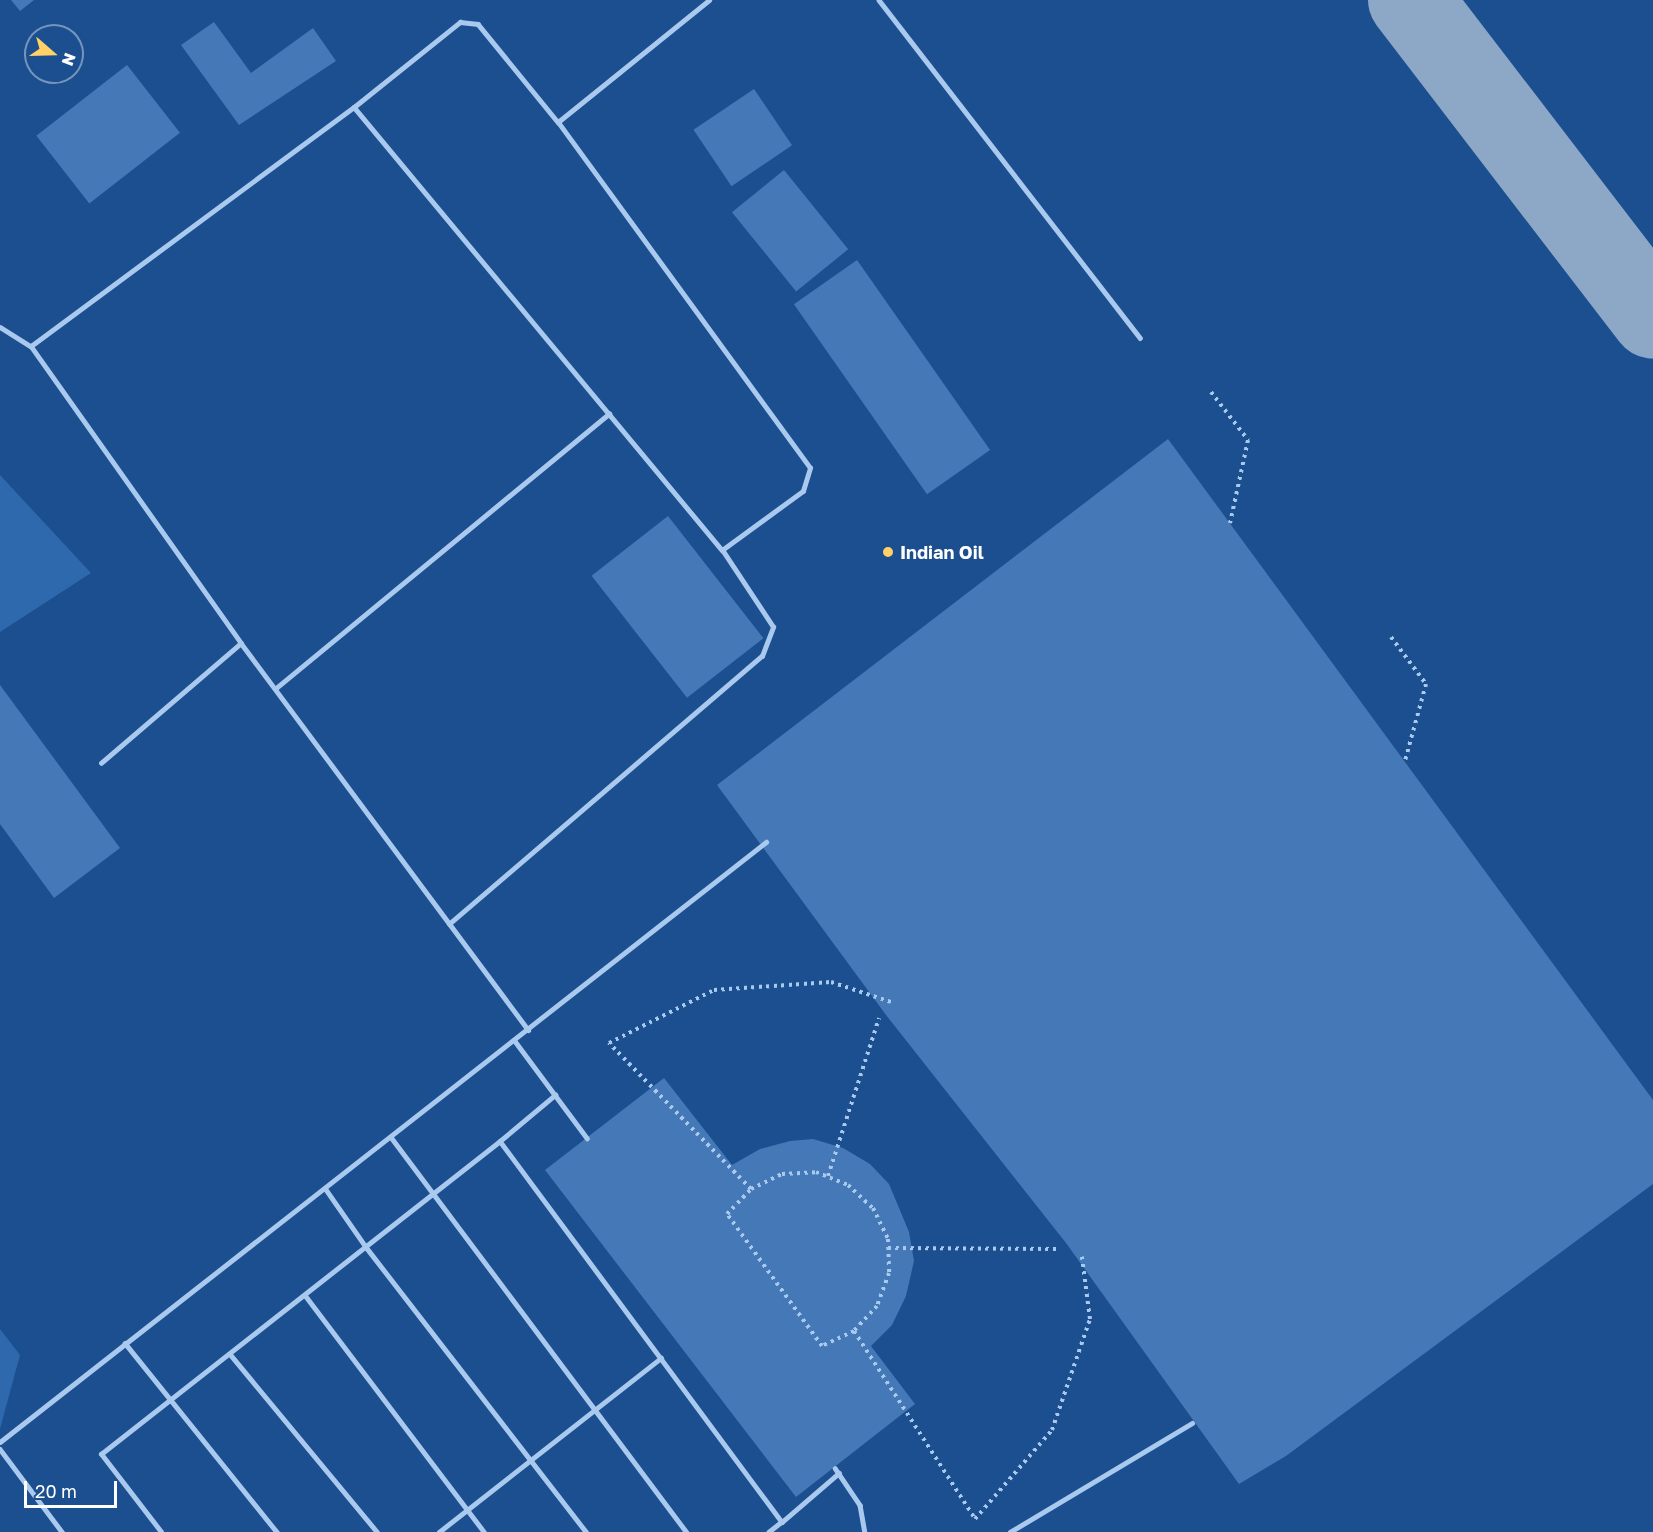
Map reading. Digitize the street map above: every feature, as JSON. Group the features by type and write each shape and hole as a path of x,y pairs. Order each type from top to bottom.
{"lane":[{"path":"558,122 709,0"},
{"path":"879,0 1140,338"},
{"path":"32,346 354,107 460,22 478,24 558,122 810,468 803,490 722,550"},
{"path":"354,107 722,550 773,627 762,656 449,924"},
{"path":"0,327 32,346 241,643 528,1030"},
{"path":"275,689 609,414"},
{"path":"101,763 241,643"},
{"path":"0,1442 515,1041 766,842"},
{"path":"515,1041 587,1138"},
{"path":"161,1532 101,1454 366,1247 555,1095"},
{"path":"391,1137 686,1532"},
{"path":"500,1141 782,1522"},
{"path":"325,1188 366,1247 586,1532"},
{"path":"305,1294 484,1532"},
{"path":"125,1343 277,1532"},
{"path":"230,1354 376,1532"},
{"path":"439,1532 661,1358"},
{"path":"1011,1532 1192,1423"},
{"path":"0,1449 62,1532"},
{"path":"835,1468 860,1505 865,1532"},
{"path":"769,1532 839,1473"}],"path":[{"path":"1210,392 1248,440 1230,523"},
{"path":"1391,637 1426,684 1405,761"},
{"path":"751,1189 609,1043 714,990 831,982 894,1003"},
{"path":"828,1176 879,1018"},
{"path":"816,1172 848,1185 873,1208 888,1239 889,1273 877,1306 854,1331 822,1346 727,1214 751,1189 782,1174 816,1172"},
{"path":"888,1248 1058,1249"},
{"path":"854,1331 975,1519 1052,1430 1090,1319 1083,1257"}],"shaded area":[{"path":"0,475 91,573 0,632"},
{"path":"0,1329 20,1355 0,1429"}],"building":[{"path":"11,0 34,0 20,11"},
{"path":"214,22 251,73 313,28 336,61 239,125 181,45"},
{"path":"127,65 180,133 89,204 36,136"},
{"path":"754,89 792,145 732,186 693,130"},
{"path":"784,170 848,249 796,291 732,212"},
{"path":"857,260 990,450 927,494 794,304"},
{"path":"1168,439 1653,1100 1653,1184 1286,1456 1239,1484 1066,1243 886,1015 717,785"},
{"path":"668,516 763,638 687,698 592,576"},
{"path":"0,685 120,848 54,898 0,824"},
{"path":"664,1078 732,1165 760,1149 790,1141 813,1139 843,1148 870,1164 889,1184 909,1232 914,1261 906,1296 892,1325 871,1346 915,1404 796,1497 545,1170"}],"taxiway":[{"path":"1410,0 1653,317"}],"place":[{"name":"Indian Oil","path":"888,552"}]}
